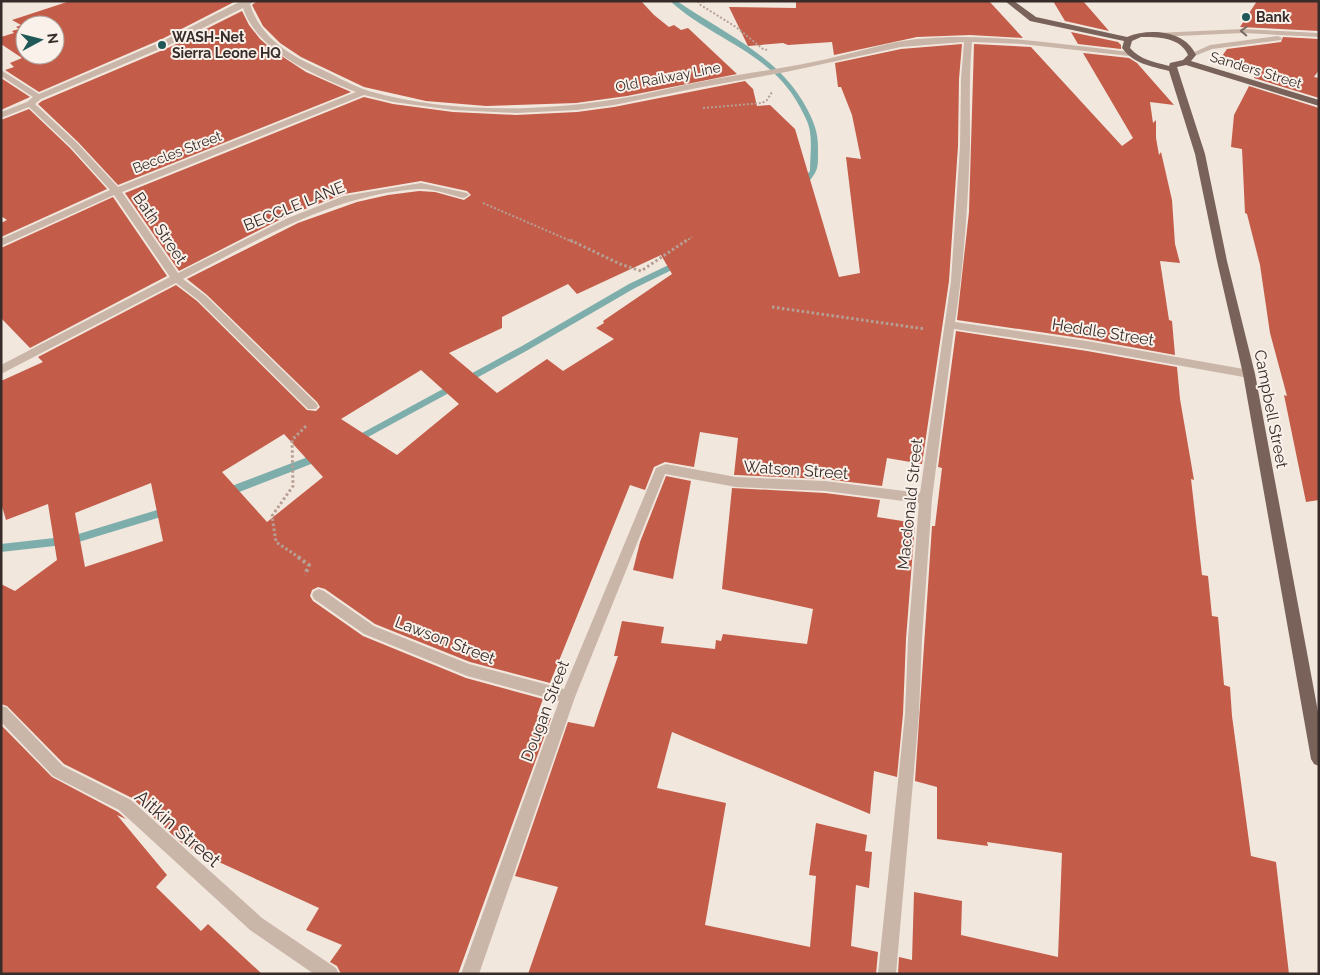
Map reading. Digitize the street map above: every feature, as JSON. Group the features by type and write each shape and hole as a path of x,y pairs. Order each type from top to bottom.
{"main road":[{"path":"1009,1 1033,19 1096,34 1128,40 1140,35 1156,35 1182,42 1188,46 1189,59 1174,65 1173,69 1143,61 1129,54 1126,45 1128,40"},
{"name":"Sanders Street","path":"1189,59 1319,103"},
{"name":"Campbell Street","path":"1173,69 1200,154 1222,261 1249,374 1319,759"}],"street":[{"name":"Old Railway Line","path":"247,2 259,32 271,44 302,64 364,92 394,99 458,107 549,108 601,104 802,67 880,48 915,42 968,38 1024,41 1129,54"},
{"path":"1,115 166,43 247,2"},
{"path":"1156,35 1243,31 1319,34"},
{"path":"1189,59 1210,47 1280,38 1293,34"},
{"name":"Macdonald Street","path":"887,974 912,714 915,639 926,498 950,329 960,236 968,38"},
{"name":"Bath Street","path":"1,72 34,100 116,191 176,278 202,298 230,328 312,406"},
{"name":"Beccles Street","path":"1,244 116,191 364,92"},
{"name":"BECCLE LANE","path":"1,370 291,220 348,198 421,186 464,195"},
{"name":"Heddle Street","path":"950,329 1087,345 1249,374"},
{"name":"Watson Street","path":"666,469 736,482 825,486 926,498"},
{"name":"Dougan Street","path":"470,974 568,697 660,471 666,469"},
{"name":"Lawson Street","path":"319,595 369,630 467,670 568,697"},
{"name":"Aitkin Street","path":"1,712 58,771 125,806 256,924 330,974"}],"path":[{"path":"701,2 699,4 736,27 763,50 770,50"},
{"path":"464,195 600,253 620,264 641,271 692,237"},
{"path":"772,307 950,329"},
{"path":"312,406 309,423 292,440 293,486 272,516 276,542 309,565 304,576 319,595"}],"building":[{"path":"70,1 236,1 162,39 39,92 5,70 14,67 10,63 15,61 15,65 65,65 65,15 27,15"},
{"path":"257,1 641,1 669,27 674,25 681,30 688,28 737,74 627,96 576,103 486,106 426,101 364,87 301,57 280,43 263,26 252,5"},
{"path":"796,1 989,1 1023,38 970,35 917,37 834,55 832,42 748,46 729,7 796,8"},
{"path":"1053,1 1083,1 1109,31 1065,21"},
{"path":"1257,1 1319,1 1319,31 1240,27"},
{"path":"242,11 249,25 260,39 274,51 306,72 351,92 118,185 78,142 38,104 170,47"},
{"path":"15,30 15,53 1,44 1,37 14,33 12,31"},
{"path":"1071,32 1118,42 1121,45 1121,49 1078,44"},
{"path":"1283,37 1319,39 1319,70 1314,77 1319,78 1319,98 1254,78 1258,71 1220,59 1227,49 1281,42"},
{"path":"962,44 959,79 958,146 949,281 922,464 887,458 882,486 825,479 734,475 738,438 700,432 694,467 665,462 654,467 645,490 630,485 550,683 470,662 375,624 325,589 318,587 312,590 310,596 313,601 363,636 466,678 543,699 537,715 551,718 458,974 341,974 337,966 330,962 342,945 306,930 319,908 197,852 193,848 185,846 132,798 64,764 7,706 1,704 1,584 15,591 57,560 48,504 6,520 1,503 1,381 43,362 38,357 176,285 197,301 307,410 316,411 320,407 317,402 207,295 187,279 298,223 357,202 419,191 435,192 464,200 471,195 467,191 421,181 344,194 287,216 179,271 125,193 364,97 393,104 453,112 516,115 577,112 614,107 745,81 753,89 757,106 770,105 795,129 839,277 860,273 846,157 861,159 852,115 841,87 838,87 835,63 901,49","holes":["661,255 672,274 603,321 604,323 596,328 614,339 563,371 547,359 497,393 449,353 502,328 502,317 568,284 577,294","421,370 459,404 397,455 341,419","284,434 323,477 267,522 222,472","151,483 163,541 85,567 75,513"]},
{"path":"974,44 1031,47 1122,146 1133,138 1083,53 1129,58 1137,63 1174,105 1150,102 1153,123 1156,120 1156,138 1159,155 1161,152 1172,200 1175,244 1180,263 1160,261 1169,320 1172,321 1175,355 1087,339 957,320 969,212"},
{"path":"1,78 30,97 1,110"},
{"path":"1249,86 1319,108 1319,500 1306,502 1284,395 1287,396 1270,333 1260,265 1247,214 1245,213 1242,149 1231,147 1234,115"},
{"path":"29,109 70,148 107,189 1,237 1,223 7,220 1,216 1,120"},
{"path":"113,197 167,276 30,348 1,318 1,248"},
{"path":"956,331 1177,367 1180,399 1194,480 1191,479 1202,575 1208,576 1212,616 1218,617 1224,685 1230,687 1232,716 1251,856 1276,862 1289,974 898,974 899,957 912,960 914,892 962,901 961,935 1058,957 1062,853 987,842 988,846 937,839 937,787 915,781 932,526 935,526 942,468 938,467"},
{"path":"666,476 691,481 673,579 633,570 640,542"},
{"path":"732,488 825,493 880,500 877,517 915,523 906,639 903,714 897,777 874,771 870,814 672,732 657,788 726,803 705,925 810,947 816,876 809,875 816,823 867,835 865,851 872,852 869,888 856,885 851,946 878,952 876,974 528,974 558,887 515,876 568,722 594,727 618,656 614,656 622,621 664,627 661,643 715,649 716,640 721,641 723,634 807,644 813,609 722,589"},
{"path":"1,725 52,777 118,812 126,819 117,815 167,875 156,887 201,931 208,924 262,974 1,974"}],"waterway":[{"path":"673,1 767,63 797,95 814,131 814,171 801,186"},
{"path":"354,441 525,348 632,286 679,263"},
{"path":"225,493 321,456"},
{"path":"1,548 72,540 170,510"}],"place":[{"name":"Bank","path":"1246,17"},
{"name":"WASH-Net Sierra Leone HQ","path":"162,45"}]}
